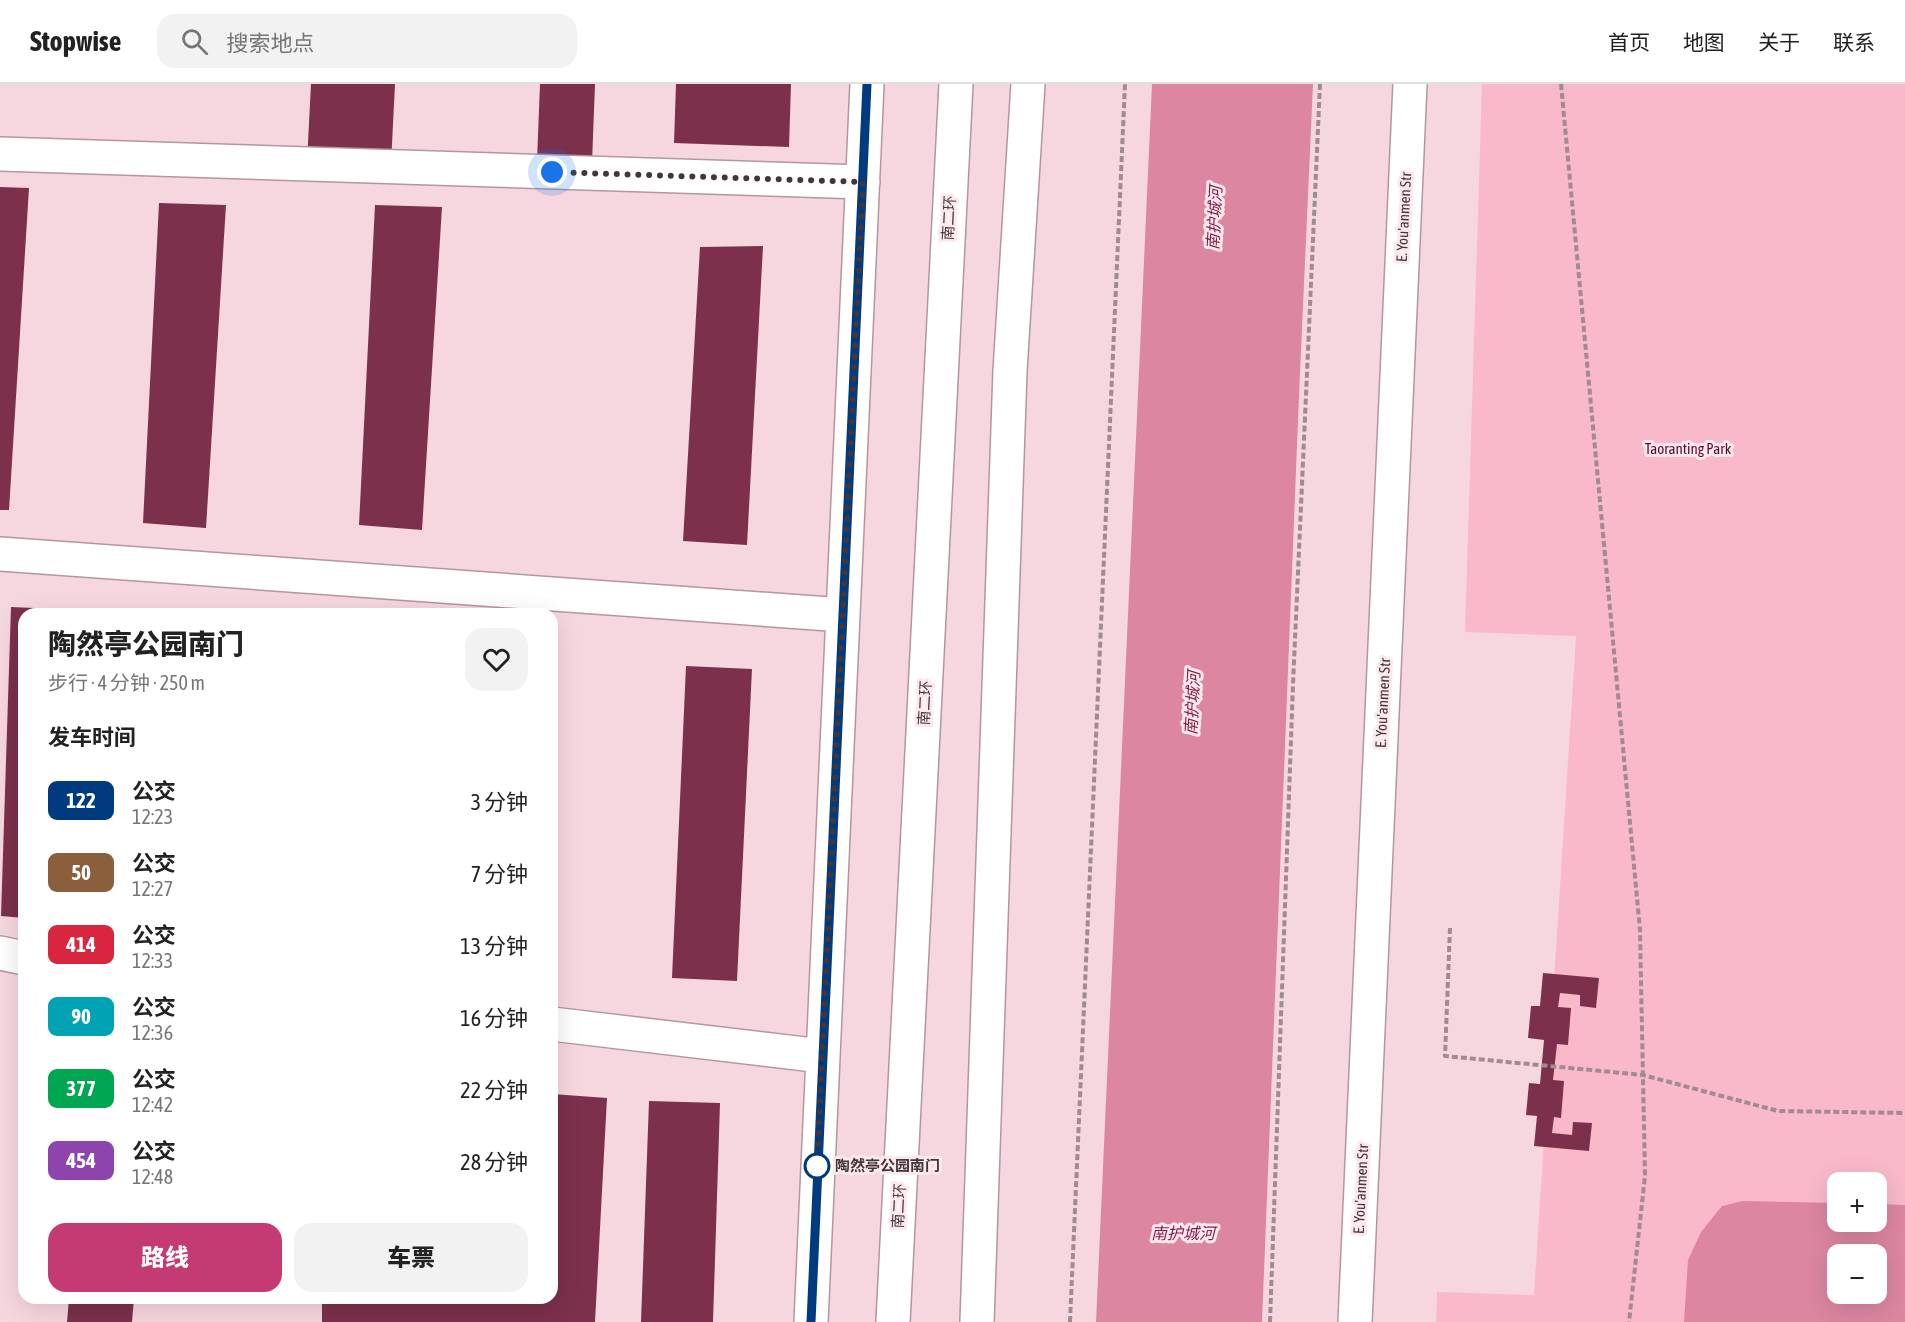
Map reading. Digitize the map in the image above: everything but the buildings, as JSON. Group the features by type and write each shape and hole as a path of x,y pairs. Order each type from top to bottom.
{"main road":[{"path":"811,1322 867,84"},
{"name":"南二环","path":"893,1322 956,84"},
{"path":"977,1322 1010,371 1028,84"},
{"name":"E. You'anmen Str","path":"1355,1322 1410,84"},
{"path":"0,154 863,182"},
{"path":"0,554 843,615"},
{"path":"0,953 18,957"},
{"path":"558,1025 822,1056"}],"path":[{"path":"1070,1322 1125,84"},
{"path":"1270,1322 1293,673 1320,84"},
{"path":"1561,84 1640,930 1645,1176 1629,1322"},
{"path":"1450,928 1445,1056 1643,1075 1778,1111 1905,1113"}],"green space":[{"name":"Taoranting Park","path":"1482,84 1905,84 1905,1322 1436,1322 1437,1292 1534,1295 1576,636 1465,632"}],"water":[{"name":"南护城河","path":"1152,84 1313,84 1262,1322 1096,1322"},
{"path":"1743,1201 1827,1203 1827,1232 1887,1232 1887,1204 1905,1205 1905,1322 1684,1322 1688,1260 1701,1232 1722,1206"}],"bus line":[{"name":"122","path":"811,1322 867,84"}],"place":[{"name":"陶然亭公园南门","path":"817,1166"}],"route":[{"path":"552,172 863,182 817,1168 817,1166"}]}
